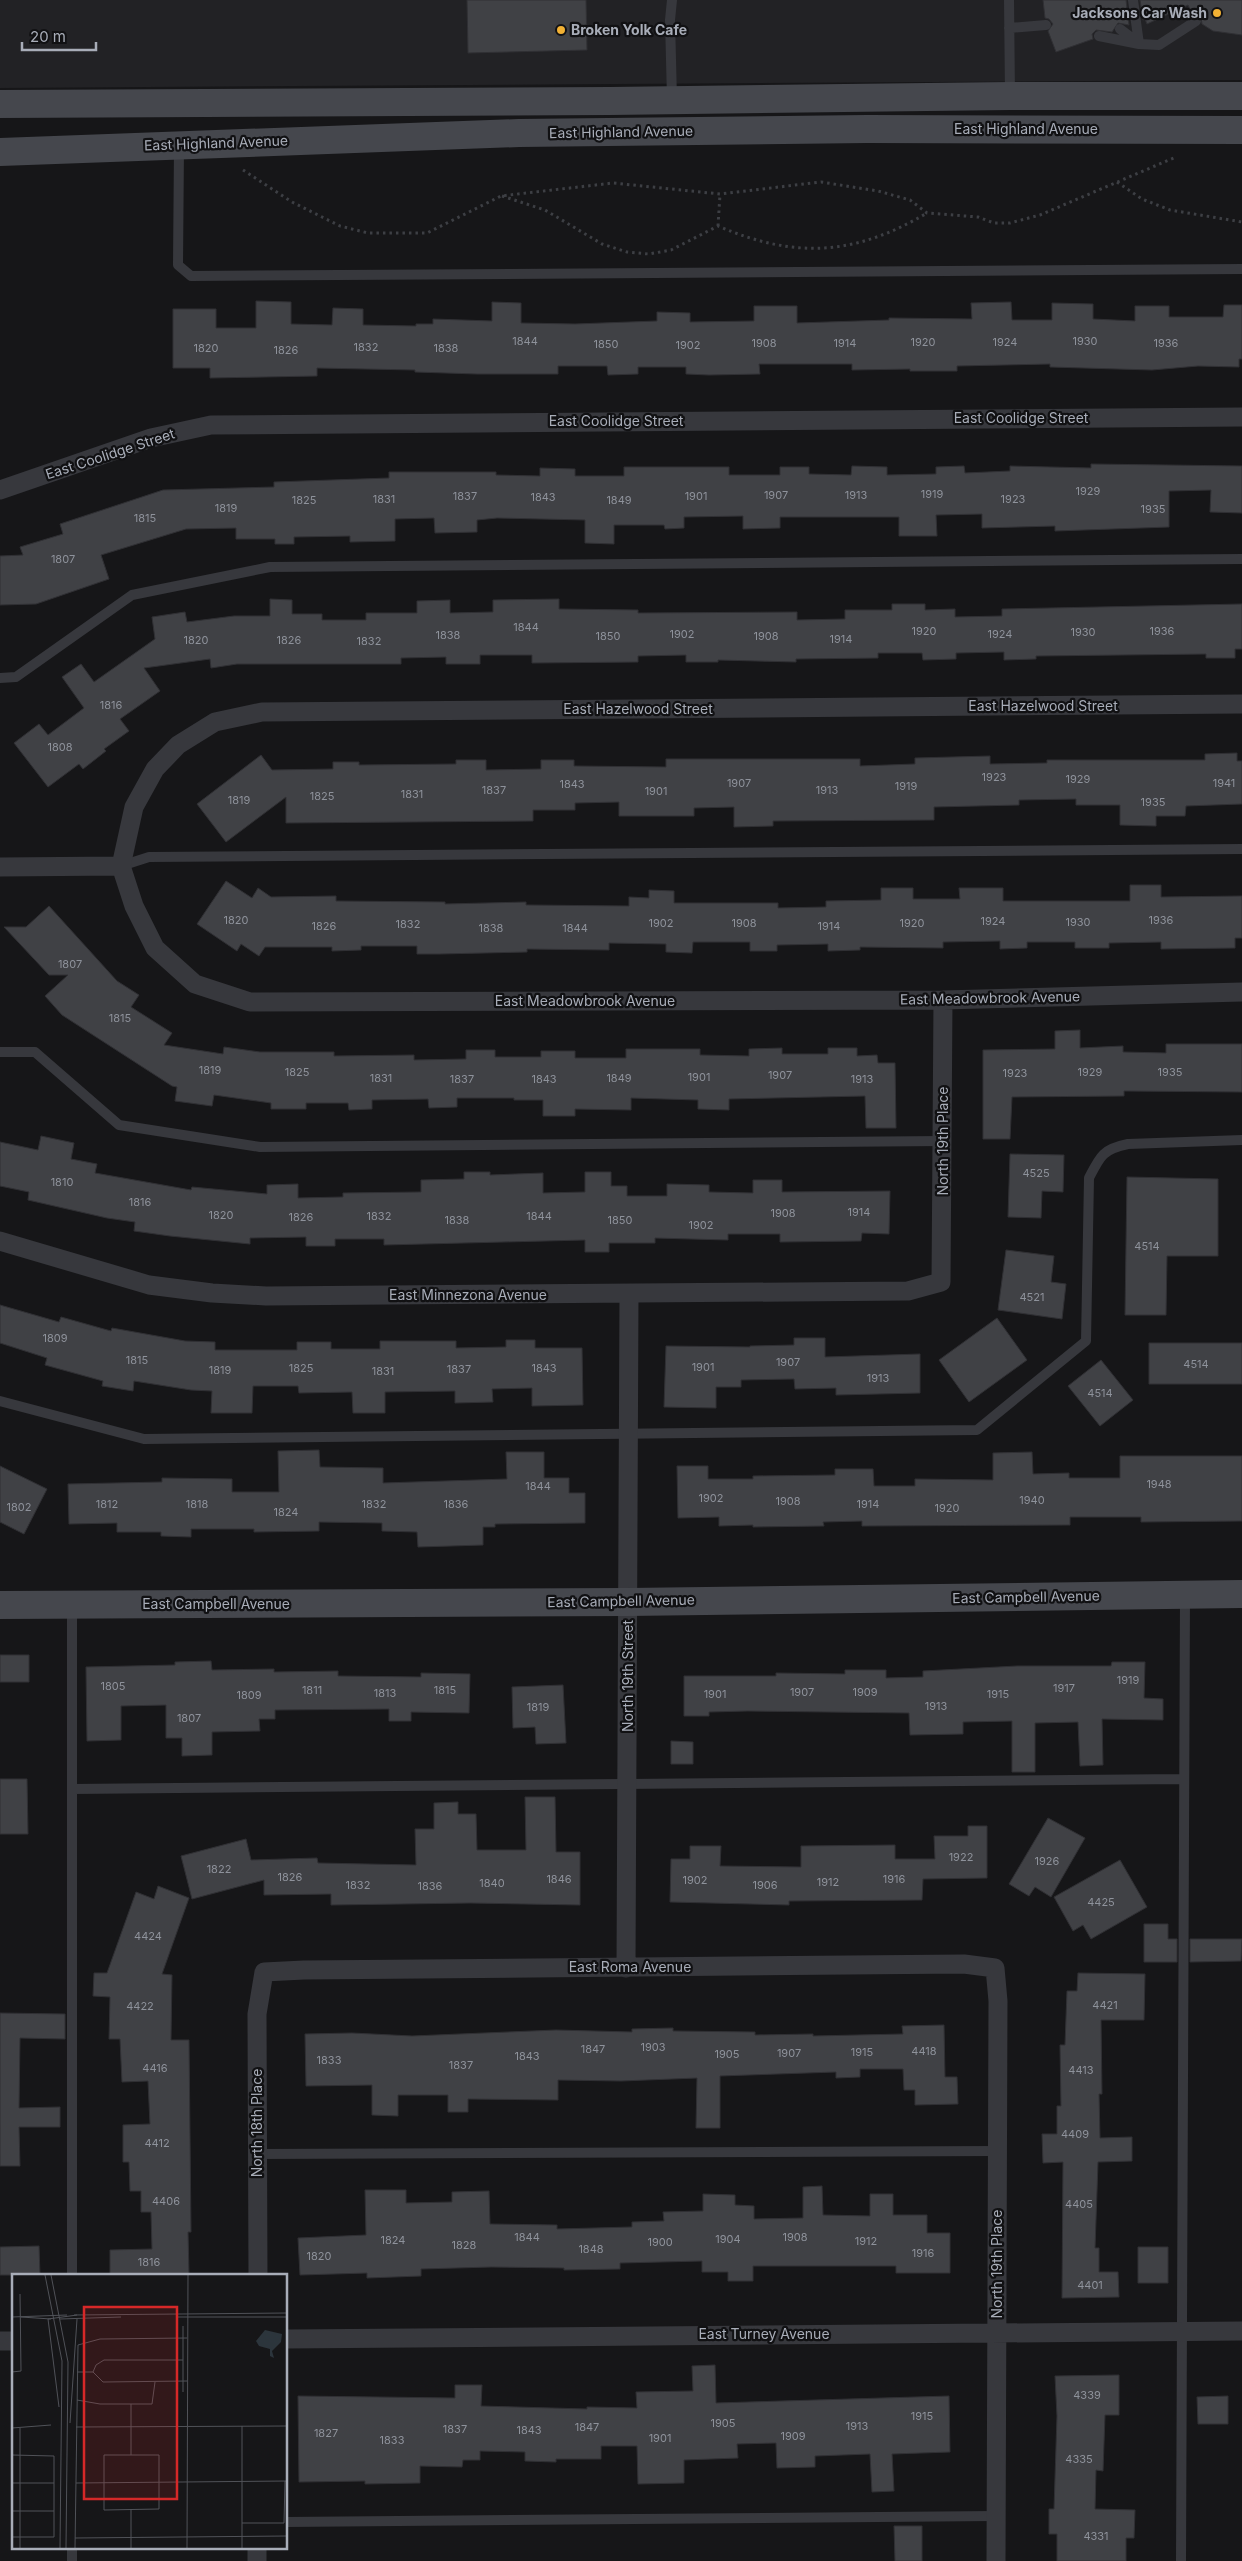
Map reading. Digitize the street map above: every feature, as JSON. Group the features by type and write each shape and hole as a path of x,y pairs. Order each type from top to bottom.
{"main road":[{"path":"1010,96 1011,129"},
{"path":"0,104 1242,96"},
{"path":"672,100 673,131"},
{"name":"East Highland Avenue","path":"0,152 509,133 1011,129 1242,130"},
{"name":"East Campbell Avenue","path":"0,1605 628,1602 1242,1594"}],"street":[{"name":"East Coolidge Street","path":"0,490 152,438 211,425 1242,417"},
{"name":"East Hazelwood Street","path":"121,866 134,807 155,769 178,745 216,722 262,712 1242,704"},
{"path":"0,868 121,866"},
{"name":"East Meadowbrook Avenue","path":"121,866 134,906 155,948 195,984 250,1002 943,1000 1242,992"},
{"name":"North 19th Place","path":"941,1282 943,1000"},
{"name":"East Minnezona Avenue","path":"0,1241 149,1284 212,1293 266,1296 908,1291 941,1282"},
{"name":"North 19th Street","path":"626,1968 629,1294"},
{"name":"East Roma Avenue","path":"264,1972 304,1970 964,1964 995,1968"},
{"name":"North 19th Place","path":"995,1968 998,2001 996,2561"},
{"name":"North 18th Place","path":"258,2274 257,2014 264,1972"},
{"name":"East Turney Avenue","path":"288,2338 1242,2330"},
{"path":"257,2548 257,2561"}],"lane":[{"path":"672,0 670,20 672,100"},
{"path":"1009,0 1010,96"},
{"path":"1133,0 1139,44"},
{"path":"1099,36 1139,44 1159,45 1196,21"},
{"path":"1009,28 1046,25"},
{"path":"1120,28 1139,44"},
{"path":"179,144 178,265 191,276 1242,270"},
{"path":"0,678 16,678 132,595 270,566 1242,559"},
{"path":"121,866 149,857 1242,849"},
{"path":"0,1052 35,1052 120,1125 260,1147 943,1141"},
{"path":"0,1401 144,1439 977,1430 1086,1341 1089,1178 1099,1157 1111,1147 1128,1144 1242,1140"},
{"path":"1181,2561 1185,1595"},
{"path":"72,1605 72,2274"},
{"path":"72,1789 1183,1780"},
{"path":"257,2154 998,2151"},
{"path":"288,2522 996,2516"},
{"path":"72,2548 72,2561"}],"path":[{"path":"237,166 292,202 340,226 368,233 426,233 501,196 613,182 720,194 821,182 878,191 910,200 927,213 978,217 994,223 1010,223 1040,215 1185,152"},
{"path":"1117,182 1142,199 1170,210 1242,222"},
{"path":"718,226 720,194"},
{"path":"501,196 545,210 578,232 602,244 627,252 649,254 671,250 718,226 786,248 854,245 899,230 927,213"}],"shaded area":[{"path":"0,0 1242,0 1242,80 0,88"}],"building":[{"path":"467,0 586,0 587,50 468,53"},
{"path":"1043,0 1126,0 1129,25 1118,23 1112,32 1096,30 1092,34 1093,39 1056,52 1048,31 1053,24 1049,19 1045,18"},
{"name":"Jacksons Car Wash","path":"1140,0 1242,0 1242,35 1213,31 1202,24 1201,17 1193,15 1188,5 1147,24 1145,19 1143,20"},
{"path":"256,301 291,302 291,324 332,325 333,308 363,309 363,325 416,326 416,324 433,324 433,319 492,321 492,302 521,303 521,323 575,324 657,321 657,312 690,313 690,322 754,321 754,306 797,306 797,323 889,320 889,318 972,319 971,303 1011,302 1012,320 1052,320 1052,303 1093,304 1093,319 1135,321 1135,306 1169,306 1169,317 1223,317 1224,305 1242,305 1242,359 1239,359 1239,367 1198,366 1152,370 1050,367 1050,364 957,366 957,371 910,371 910,369 852,370 852,364 759,364 760,374 709,375 686,374 686,367 638,367 638,374 608,375 607,366 558,366 558,374 477,374 415,372 415,370 317,368 317,376 210,378 210,368 173,368 173,309 216,309 216,328 256,328"},
{"path":"1091,464 1242,466 1242,513 1210,512 1211,490 1169,491 1169,527 1055,531 1055,526 982,528 982,514 936,515 937,536 899,536 899,517 780,517 780,528 743,529 743,516 684,517 684,528 665,529 664,525 614,525 614,544 585,543 585,520 497,518 477,520 477,532 435,533 434,518 395,519 395,541 350,542 350,536 294,537 294,544 275,544 275,539 236,539 236,528 186,529 101,555 109,579 36,604 0,605 0,556 23,555 20,547 63,534 60,524 163,490 274,487 274,482 389,478 389,472 496,472 496,475 540,476 540,468 575,469 575,476 624,476 624,467 729,467 729,475 780,475 780,467 809,467 809,474 851,475 852,466 887,467 887,475 936,474 936,467 964,466 965,473 1010,471 1010,466 1091,468"},
{"path":"270,599 292,600 292,614 322,614 322,620 366,620 366,613 417,613 417,601 450,600 450,613 493,612 493,600 559,599 559,609 638,610 638,613 797,612 797,620 845,619 845,610 892,610 892,604 925,604 925,610 955,609 955,617 1002,616 1002,609 1242,604 1242,649 1235,649 1235,658 1206,658 1206,654 1036,656 1036,659 1004,660 1004,652 956,653 956,659 923,660 922,653 878,653 878,658 796,659 796,662 718,660 718,662 686,662 686,655 638,656 638,662 532,663 532,655 480,655 480,664 446,664 446,657 401,658 401,664 237,664 211,668 210,659 144,668 160,691 120,719 129,731 104,749 106,751 83,769 79,764 48,787 14,743 39,724 48,735 84,708 62,677 81,664 94,682 155,639 152,617 185,612 187,622 234,616 270,616"},
{"path":"1237,753 1237,761 1242,761 1242,804 1186,806 1185,816 1156,816 1156,826 1120,825 1120,805 1076,805 1076,799 1019,800 1019,805 934,807 934,820 773,821 773,826 734,827 734,807 694,808 694,816 619,816 619,802 575,803 575,810 533,810 533,821 286,823 286,797 226,842 197,804 261,755 272,770 333,769 333,762 359,762 359,765 456,764 456,760 486,760 486,770 541,769 541,760 574,760 574,766 666,767 666,759 860,759 860,766 915,764 915,758 990,756 990,764 1047,763 1047,760 1205,760 1205,754"},
{"path":"226,881 252,898 258,888 271,897 336,896 336,901 445,902 445,904 526,902 526,905 629,906 629,897 649,898 649,890 674,891 674,903 778,903 778,908 826,907 826,901 881,900 881,888 913,888 913,899 960,899 959,888 1003,888 1003,901 1130,901 1130,885 1161,885 1161,897 1242,896 1242,938 1235,938 1235,948 1161,949 1161,942 1109,943 1109,948 1075,948 1075,942 1027,942 1027,948 1000,949 1000,941 943,942 943,948 860,947 860,950 828,951 828,944 777,945 777,951 750,951 750,942 693,942 692,953 666,952 666,944 609,943 609,950 527,949 527,952 440,954 417,954 417,946 361,946 361,950 332,951 332,947 265,947 259,956 241,944 237,951 197,924"},
{"path":"49,906 117,981 139,995 131,1007 172,1033 164,1045 223,1054 224,1047 260,1052 334,1052 334,1056 414,1055 414,1060 466,1059 466,1050 495,1050 495,1057 541,1057 541,1051 575,1051 575,1058 626,1058 626,1049 700,1049 700,1055 749,1056 749,1049 782,1048 782,1054 828,1054 828,1048 857,1048 857,1056 877,1055 878,1063 895,1063 896,1128 866,1128 865,1096 729,1099 729,1110 698,1109 698,1100 631,1098 631,1110 575,1109 575,1116 543,1116 543,1100 514,1100 514,1098 457,1098 457,1107 429,1108 428,1099 372,1100 372,1109 349,1110 348,1103 306,1103 306,1109 271,1109 271,1103 214,1095 212,1106 175,1101 177,1087 172,1086 62,1015 45,996 68,975 49,975 4,927 26,927"},
{"path":"1080,1030 1080,1048 1123,1046 1123,1052 1166,1053 1166,1044 1242,1044 1242,1092 1124,1091 1124,1096 1012,1097 1010,1139 983,1139 983,1050 1055,1049 1055,1031"},
{"path":"41,1136 74,1143 71,1159 97,1164 95,1173 191,1190 192,1187 267,1194 267,1185 298,1184 298,1198 343,1197 343,1193 421,1192 421,1180 464,1179 464,1172 490,1172 490,1175 543,1173 543,1193 585,1192 585,1172 611,1172 611,1186 627,1186 627,1196 667,1196 667,1184 709,1185 709,1192 753,1193 753,1180 782,1180 782,1192 890,1191 889,1234 862,1233 861,1241 780,1242 780,1234 728,1234 728,1240 655,1238 655,1243 609,1243 609,1252 585,1252 585,1240 384,1245 384,1239 335,1239 335,1246 306,1246 306,1237 250,1238 250,1244 170,1236 134,1231 135,1222 107,1218 28,1200 29,1192 0,1186 0,1142 38,1150"},
{"path":"1010,1154 1064,1155 1063,1192 1042,1191 1041,1218 1008,1217"},
{"path":"1127,1177 1218,1179 1218,1256 1167,1256 1166,1315 1125,1315"},
{"path":"1006,1250 1054,1256 1051,1282 1066,1284 1062,1319 998,1310"},
{"path":"0,1305 59,1322 61,1317 111,1331 112,1328 185,1341 215,1342 215,1350 297,1350 297,1342 331,1342 331,1349 380,1349 380,1341 456,1341 456,1348 506,1347 506,1340 535,1340 535,1348 582,1348 583,1405 532,1406 532,1388 492,1389 493,1402 455,1403 455,1391 385,1392 385,1413 353,1413 352,1392 299,1393 298,1386 253,1386 252,1413 211,1413 212,1391 191,1390 134,1381 133,1391 102,1386 103,1381 45,1365 47,1358 0,1343"},
{"path":"997,1318 1027,1360 969,1402 939,1360"},
{"path":"794,1338 825,1338 825,1357 920,1354 920,1393 836,1395 836,1388 795,1389 794,1379 741,1380 741,1387 716,1387 716,1408 664,1407 666,1346 750,1347 794,1345"},
{"path":"1149,1343 1242,1343 1242,1384 1149,1384"},
{"path":"1101,1360 1133,1400 1100,1426 1068,1386"},
{"path":"319,1450 320,1467 383,1468 383,1483 507,1479 506,1452 544,1452 544,1478 569,1478 569,1493 585,1493 585,1523 495,1524 495,1527 483,1527 483,1545 418,1547 417,1532 382,1531 382,1523 319,1522 319,1531 254,1532 254,1529 191,1529 191,1537 161,1536 161,1532 117,1532 117,1523 69,1524 68,1484 162,1482 162,1478 232,1479 232,1492 279,1492 278,1451"},
{"path":"1032,1452 1033,1474 1069,1473 1069,1478 1120,1478 1120,1456 1242,1456 1242,1521 1141,1522 1141,1517 1070,1517 1070,1525 862,1526 862,1521 823,1522 824,1526 753,1527 753,1525 719,1526 719,1517 678,1518 677,1466 708,1466 708,1479 753,1479 753,1476 835,1475 835,1469 873,1469 874,1486 915,1486 915,1479 993,1480 993,1453"},
{"path":"0,1466 47,1489 24,1534 0,1522"},
{"path":"0,1655 29,1655 29,1682 0,1682"},
{"path":"211,1661 212,1670 274,1669 274,1672 338,1671 338,1676 421,1677 421,1673 470,1674 469,1713 411,1712 411,1721 389,1721 389,1709 275,1710 275,1719 259,1719 260,1731 212,1732 212,1755 182,1756 182,1738 166,1738 166,1705 121,1706 121,1740 87,1741 86,1667 175,1665 175,1662"},
{"path":"1112,1662 1145,1662 1144,1698 1163,1699 1163,1720 1102,1719 1103,1765 1080,1766 1078,1722 1035,1723 1035,1772 1012,1772 1012,1721 963,1722 963,1734 910,1735 909,1713 747,1711 709,1712 709,1716 684,1716 684,1676 776,1676 776,1673 845,1674 845,1670 886,1670 886,1678 923,1677 923,1671 1017,1666 1111,1666"},
{"path":"563,1685 566,1743 536,1744 535,1727 513,1728 512,1687"},
{"path":"671,1741 693,1742 693,1764 671,1764"},
{"path":"0,1779 27,1779 28,1834 0,1834"},
{"path":"525,1797 555,1797 556,1852 580,1852 580,1905 470,1903 331,1905 331,1894 264,1895 264,1880 192,1899 181,1856 246,1839 251,1860 317,1858 318,1863 416,1865 415,1829 434,1829 434,1803 458,1802 458,1814 476,1814 477,1850 526,1850"},
{"path":"1048,1818 1085,1838 1051,1897 1035,1887 1029,1896 1009,1884"},
{"path":"968,1826 987,1826 987,1878 923,1879 922,1900 789,1901 789,1905 670,1902 671,1859 690,1859 690,1846 721,1846 720,1866 801,1867 801,1846 895,1845 895,1859 935,1859 934,1836 968,1836"},
{"path":"1120,1860 1147,1907 1091,1939 1083,1925 1073,1931 1054,1897"},
{"path":"158,1886 189,1898 162,1974 172,1975 171,2040 189,2040 191,2232 188,2232 189,2274 110,2274 110,2250 152,2249 151,2212 141,2212 141,2191 130,2191 129,2162 123,2162 123,2125 150,2124 148,2081 122,2082 120,2039 109,2039 110,1997 93,1996 94,1973 107,1973 136,1892 154,1899"},
{"path":"1144,1924 1168,1924 1168,1939 1177,1939 1177,1962 1144,1962"},
{"path":"1190,1939 1242,1939 1241,1961 1190,1962"},
{"path":"1078,1973 1145,1974 1144,2020 1101,2020 1102,2094 1099,2094 1100,2138 1132,2137 1132,2161 1098,2162 1095,2248 1099,2248 1099,2272 1118,2272 1119,2297 1062,2298 1063,2162 1043,2163 1042,2134 1057,2134 1057,2106 1061,2106 1060,2045 1065,2045 1067,1991 1077,1991"},
{"path":"0,2013 65,2014 65,2039 20,2038 19,2108 60,2107 60,2127 19,2127 20,2166 0,2166"},
{"path":"944,2025 945,2077 957,2077 958,2104 915,2105 915,2090 904,2090 903,2069 860,2069 860,2077 836,2078 836,2072 720,2076 720,2128 696,2128 697,2078 621,2081 558,2080 558,2100 468,2099 468,2112 448,2112 448,2095 398,2095 398,2116 372,2115 372,2085 306,2086 305,2034 352,2033 412,2036 556,2030 632,2032 632,2029 673,2028 673,2031 755,2032 755,2035 813,2034 813,2036 903,2034 902,2026"},
{"path":"822,2186 823,2215 870,2216 870,2194 893,2194 893,2215 927,2215 927,2233 950,2233 950,2273 896,2273 896,2266 753,2266 753,2281 728,2281 728,2272 702,2272 702,2261 620,2263 620,2269 564,2270 564,2268 491,2267 421,2269 421,2276 367,2278 367,2273 300,2275 298,2238 366,2235 365,2190 406,2190 406,2203 452,2202 452,2192 489,2191 490,2224 557,2225 557,2229 632,2227 632,2222 664,2221 663,2212 703,2211 703,2194 735,2195 735,2205 754,2206 754,2219 803,2218 803,2187"},
{"path":"39,2246 40,2274 0,2275 0,2247"},
{"path":"1138,2247 1168,2247 1168,2283 1138,2283"},
{"path":"715,2365 716,2403 949,2396 950,2452 892,2454 894,2491 872,2492 870,2454 815,2456 815,2467 777,2468 776,2443 737,2444 738,2458 684,2460 684,2483 638,2484 637,2446 601,2446 601,2459 556,2459 556,2462 525,2461 525,2452 480,2451 480,2460 463,2460 462,2467 420,2466 420,2483 365,2484 365,2481 299,2482 298,2396 455,2398 455,2385 482,2385 481,2406 587,2409 587,2407 637,2408 636,2392 693,2391 692,2366"},
{"path":"1119,2375 1119,2415 1105,2415 1103,2471 1096,2470 1095,2509 1135,2510 1134,2538 1126,2538 1126,2561 1057,2561 1057,2534 1049,2534 1049,2509 1054,2509 1057,2416 1055,2376"},
{"path":"1228,2396 1228,2424 1198,2424 1197,2397"},
{"path":"894,2526 922,2526 922,2561 895,2561"}],"place":[{"name":"Jacksons Car Wash","path":"1217,13"},
{"name":"Broken Yolk Cafe","path":"561,30"}]}
